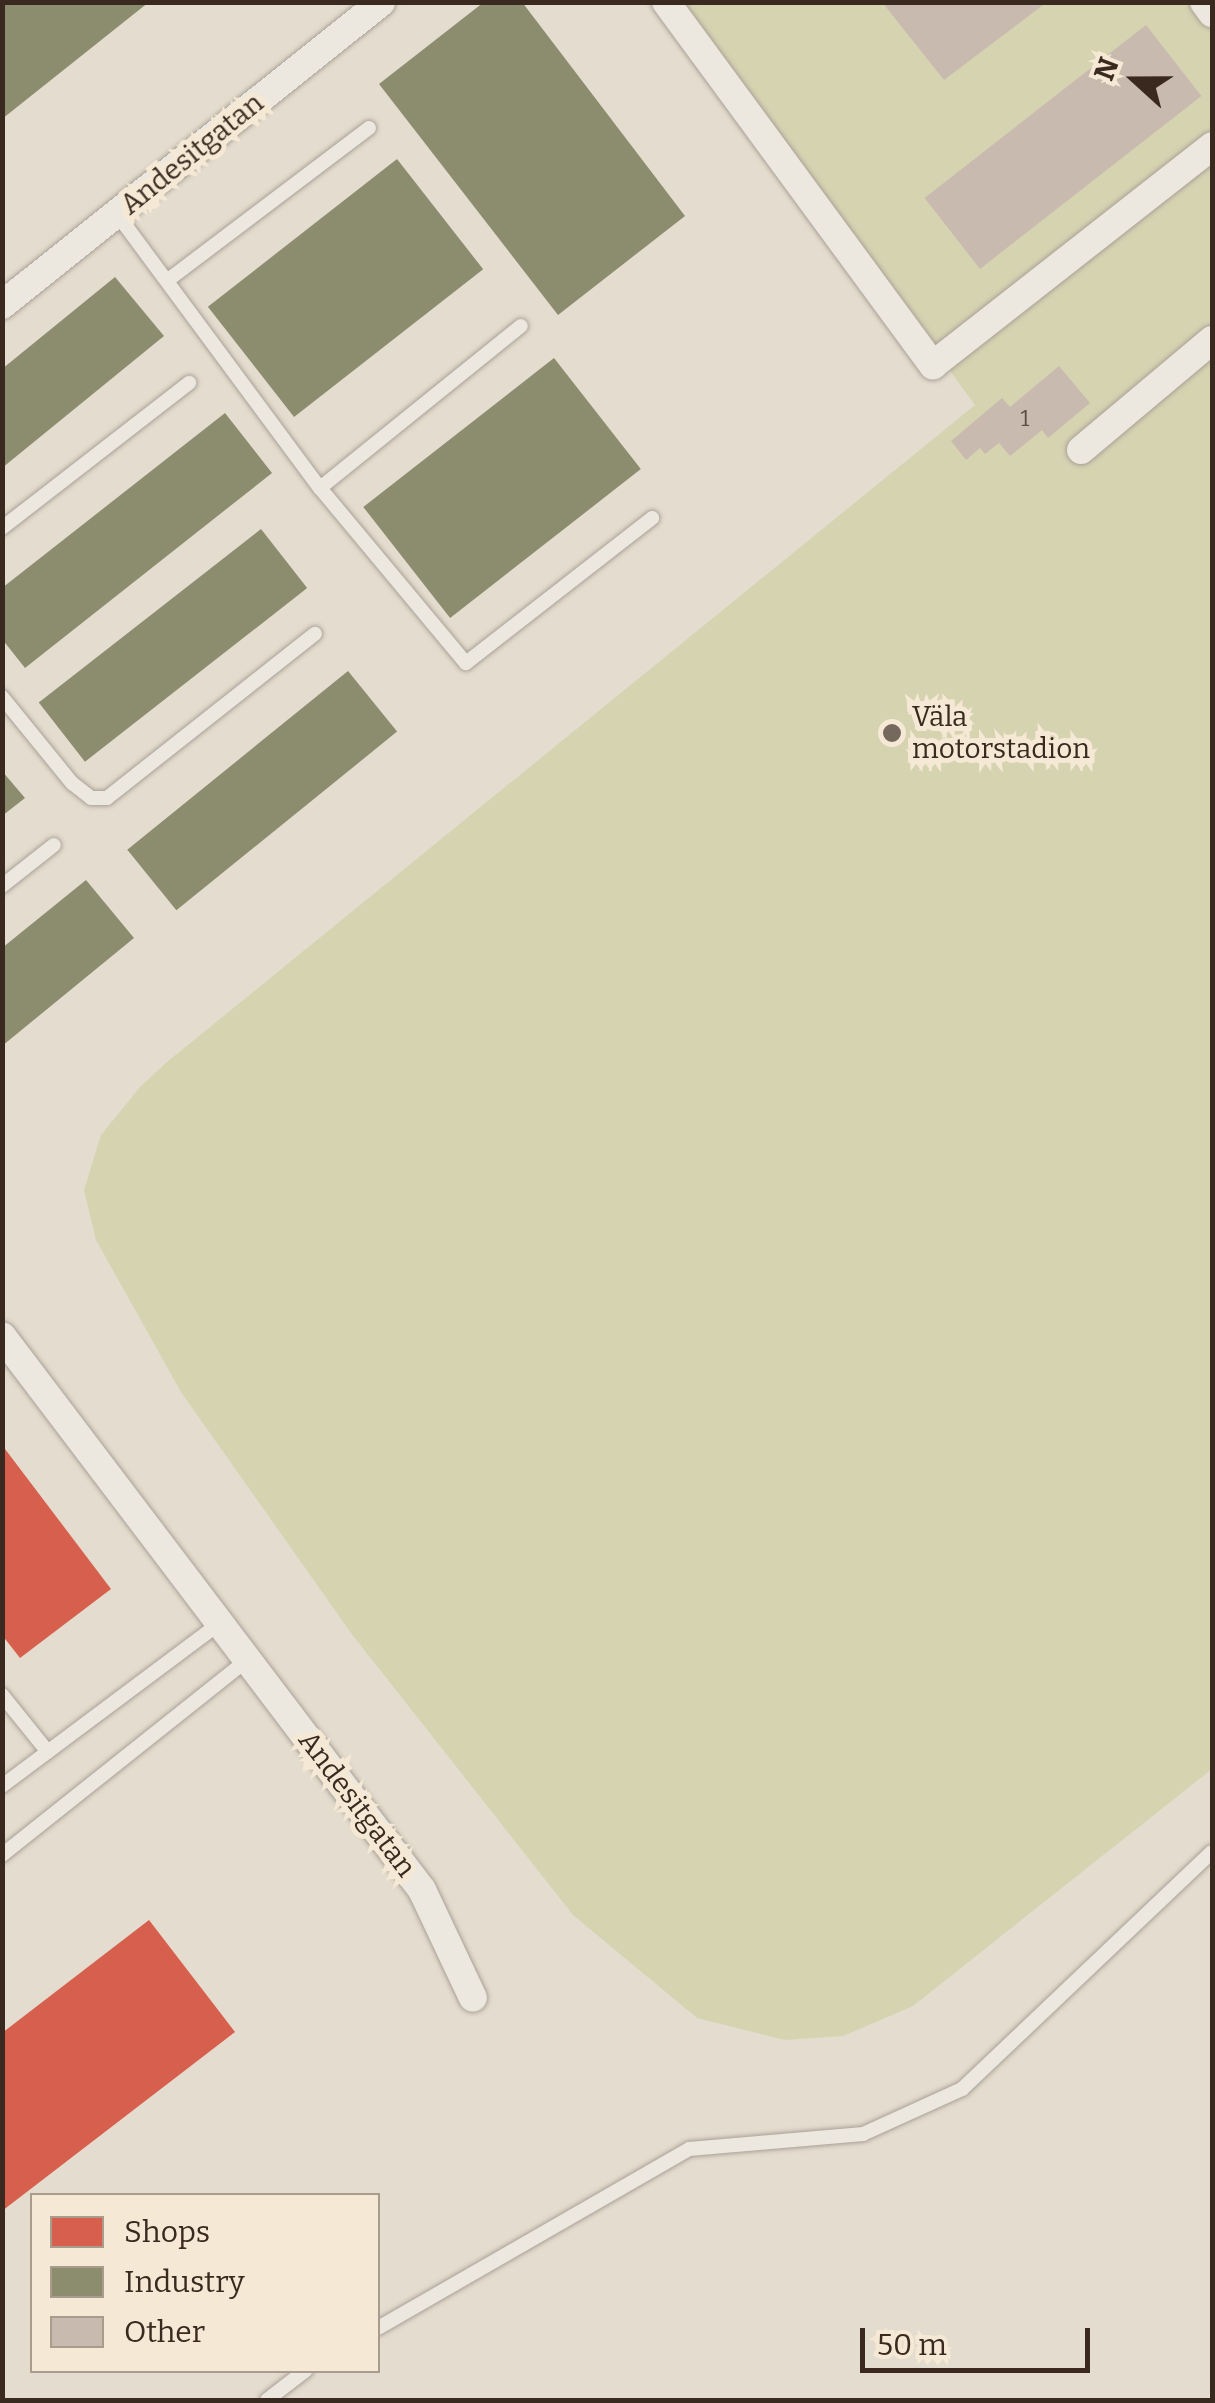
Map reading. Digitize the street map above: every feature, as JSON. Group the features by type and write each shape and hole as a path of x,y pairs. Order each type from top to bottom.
{"street":[{"name":"Andesitgatan","path":"2,305 382,2"},
{"path":"666,2 934,365 1212,146"},
{"path":"1204,2 1212,14"},
{"path":"1081,450 1212,340"},
{"name":"Andesitgatan","path":"2,1336 422,1890 472,1998"}],"lane":[{"path":"168,280 369,128"},
{"path":"117,214 320,488 466,663 652,518"},
{"path":"320,488 520,326"},
{"path":"2,528 189,383"},
{"path":"2,698 72,783 91,798 107,798 315,634"},
{"path":"2,886 54,846"},
{"path":"2,1786 220,1623"},
{"path":"2,1855 249,1659"},
{"path":"2,1695 48,1752"},
{"path":"380,2327 689,2149 863,2134 962,2089 1212,1852"},
{"path":"267,2400 302,2373"}],"shaded area":[{"name":"Väla motorstadion","path":"682,3 1212,3 1212,1769 913,2006 843,2036 785,2040 697,2018 573,1915 351,1633 181,1392 96,1240 84,1190 101,1135 140,1087 167,1062 975,405"}],"building: Shops":[{"path":"2,1445 111,1589 20,1658 2,1635"},
{"path":"149,1920 235,2032 2,2211 2,2033"}],"building: Industry":[{"path":"2,2 149,2 2,119"},
{"path":"484,2 522,2 685,216 558,315 379,84"},
{"path":"397,159 483,269 294,417 208,307"},
{"path":"115,277 164,336 2,468 2,369"},
{"path":"554,358 641,469 450,618 363,507"},
{"path":"225,413 272,473 25,668 2,639 2,588"},
{"path":"261,529 307,588 85,762 39,703"},
{"path":"348,671 397,732 176,910 127,850"},
{"path":"2,771 25,798 2,816"},
{"path":"86,880 134,938 2,1046 2,948"}],"building: Other":[{"path":"882,2 1047,2 944,80"},
{"path":"1146,25 1201,96 980,269 925,198"},
{"path":"1059,366 1090,403 1048,438 1042,430 1010,456 999,443 985,454 980,448 966,460 951,441 1002,398 1010,407"}],"place":[{"name":"Väla motorstadion","path":"892,733"}]}
